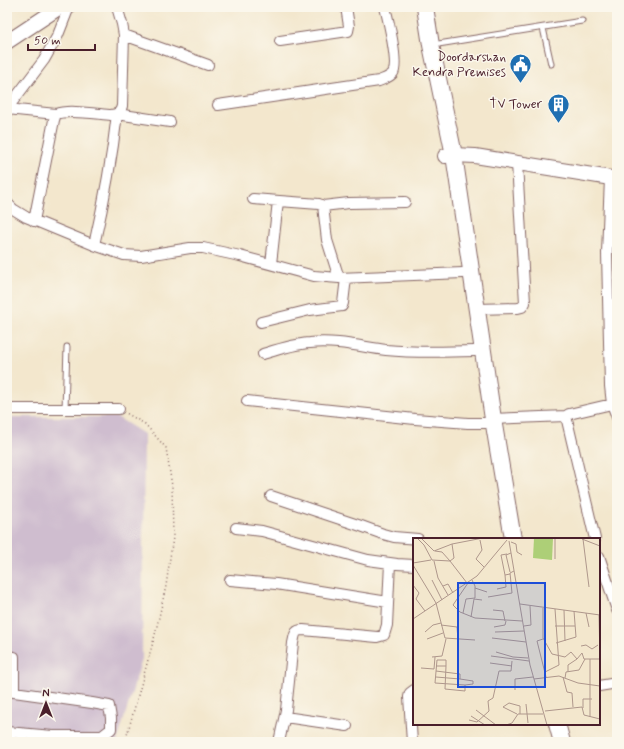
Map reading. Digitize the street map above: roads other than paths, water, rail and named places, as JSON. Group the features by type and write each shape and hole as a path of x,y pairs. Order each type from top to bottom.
{"main road":[{"path":"418,7 449,155 463,273 475,351 513,538"},
{"path":"425,7 449,155 477,309 505,538"},
{"path":"557,725 562,742"}],"street":[{"path":"7,42 60,7"},
{"path":"7,109 44,60 58,35 69,7"},
{"path":"94,245 113,149 117,114 121,111 122,106 124,35 117,7"},
{"path":"280,41 348,31 349,26 346,7"},
{"path":"218,105 379,81 388,77 392,74 394,69 394,53 385,7"},
{"path":"124,35 208,64"},
{"path":"7,109 56,114 61,112 111,115 117,114 170,122"},
{"path":"34,220 56,114"},
{"path":"449,155 475,156 614,179 607,254 610,386 612,404 617,416"},
{"path":"477,309 518,308 522,307 525,303 517,163"},
{"path":"253,199 319,204 323,206 349,203 405,202"},
{"path":"271,264 278,201"},
{"path":"7,204 21,214 34,220 119,254 141,256 190,248 203,248 240,256 314,276 343,278 463,273"},
{"path":"261,322 310,310 342,306 344,302 343,278 327,240 323,206"},
{"path":"263,354 298,344 312,342 327,342 388,350 421,352 475,351"},
{"path":"247,401 415,419 468,423 566,416 612,404"},
{"path":"7,409 119,409"},
{"path":"566,416 594,538"},
{"path":"271,496 383,534 413,538"},
{"path":"236,528 262,531 368,560 413,565"},
{"path":"600,559 617,610"},
{"path":"279,742 285,717 293,643 296,633 303,630 377,637 384,634 387,624 390,563"},
{"path":"230,580 276,584 388,602"},
{"path":"7,656 14,657 10,691 92,702 108,706 111,718 111,729 102,736 53,739 7,732"},
{"path":"600,686 617,683"},
{"path":"412,742 409,697 410,693 413,691"},
{"path":"285,717 347,726"}],"lane":[{"path":"431,45 582,21"},
{"path":"543,28 551,64"},
{"path":"65,409 67,347"}],"place":[{"name":"Doordarshan Kendra Premises","path":"521,84"},
{"name":"TV Tower","path":"558,124"}]}
